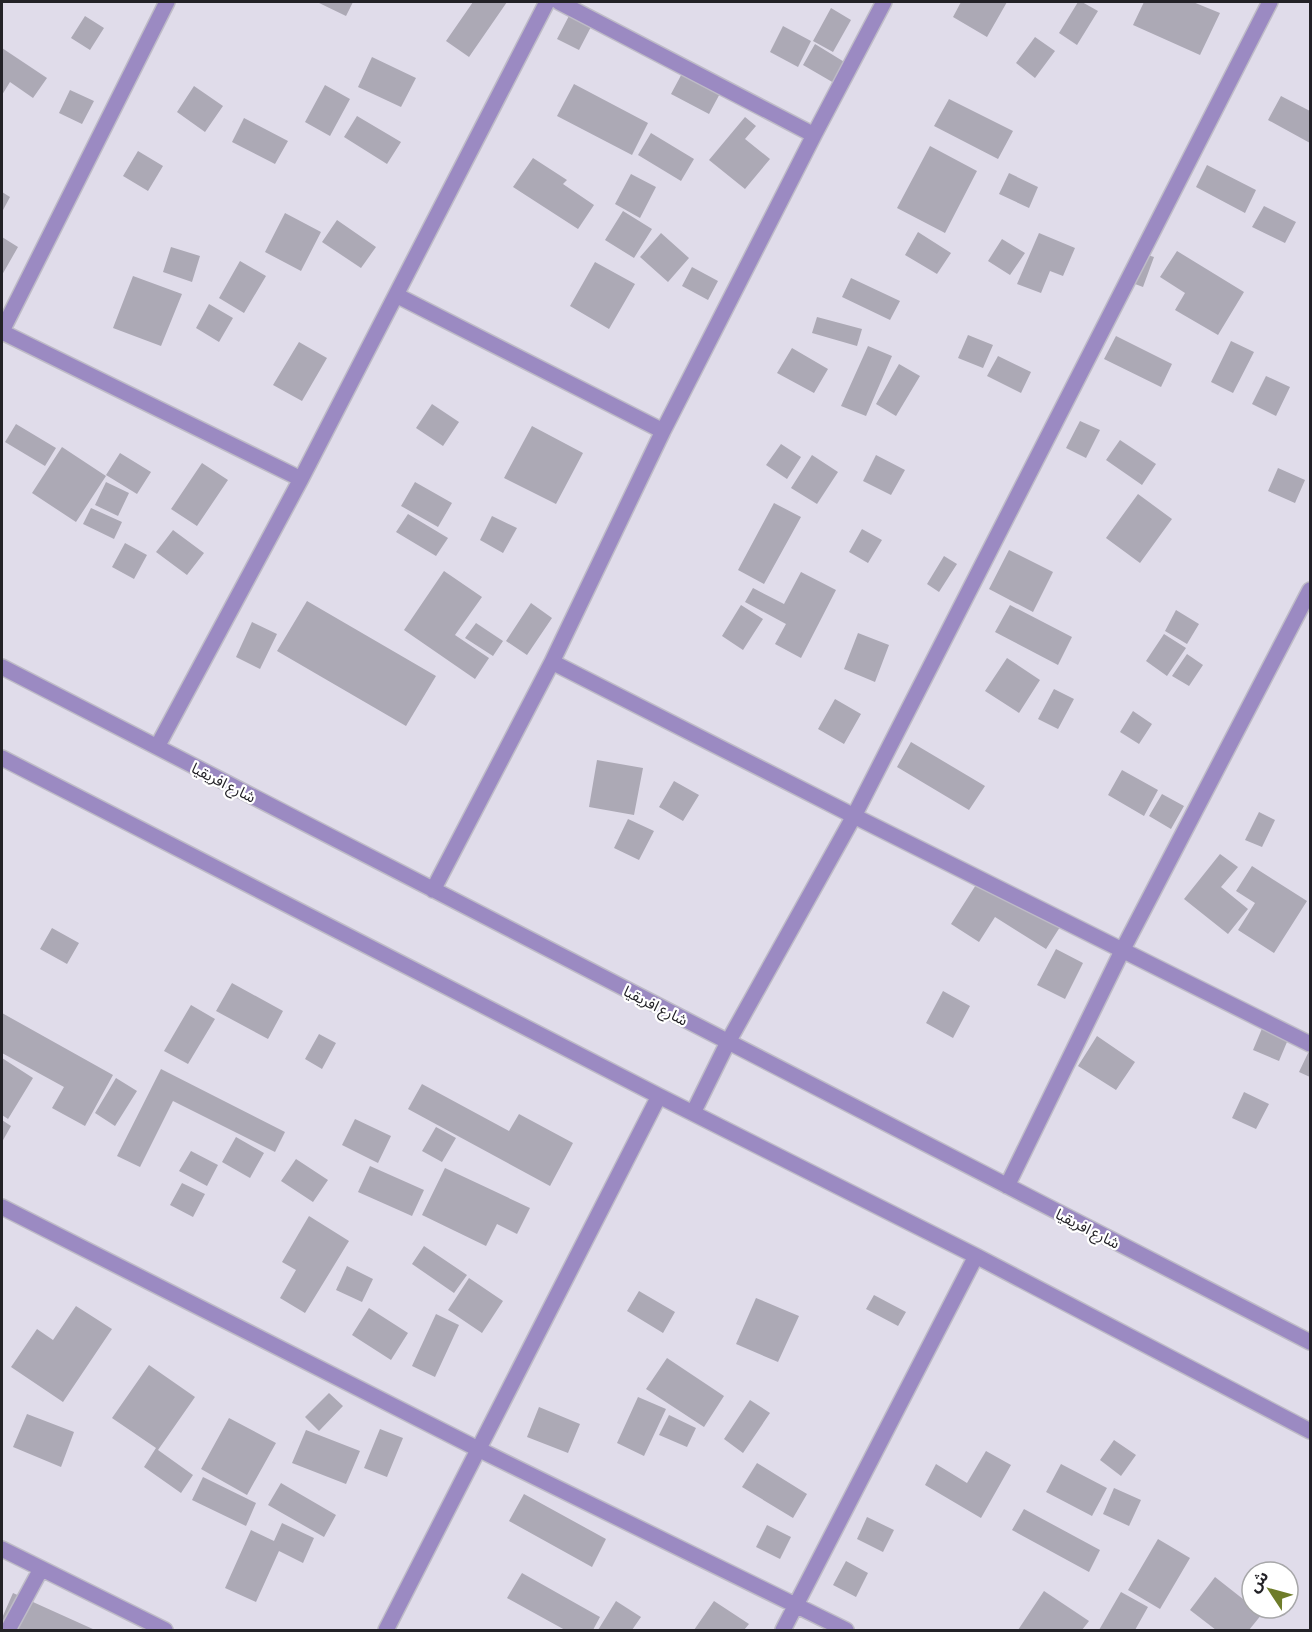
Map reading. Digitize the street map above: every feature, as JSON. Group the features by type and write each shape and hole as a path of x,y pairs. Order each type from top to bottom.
{"street":[{"path":"167,2 2,331 301,479"},
{"path":"157,747 301,479 547,2"},
{"path":"559,2 814,135"},
{"path":"433,890 552,662 663,431 884,2"},
{"path":"693,1113 728,1042 854,816 1270,2"},
{"path":"396,295 663,431"},
{"path":"1007,1186 1123,950 1311,590"},
{"path":"552,662 1311,1044"},
{"name":"شارع افريقيا","path":"2,667 1311,1342"},
{"path":"2,758 659,1096 976,1256 1311,1431"},
{"path":"386,1630 659,1096"},
{"path":"2,1208 478,1449 846,1630"},
{"path":"783,1630 976,1256"},
{"path":"2,1549 165,1630"},
{"path":"8,1630 41,1569"}],"building":[{"path":"317,2 353,2 346,16"},
{"path":"473,2 507,2 469,57 446,41"},
{"path":"961,2 1007,2 987,37 953,17"},
{"path":"1078,2 1098,11 1077,45 1059,33"},
{"path":"1144,2 1193,2 1220,13 1200,55 1133,25"},
{"path":"831,8 851,20 833,52 813,41"},
{"path":"571,12 593,23 579,50 557,39"},
{"path":"85,16 104,28 90,50 71,38"},
{"path":"783,26 811,41 798,67 770,52"},
{"path":"1035,37 1055,51 1035,78 1016,63"},
{"path":"815,44 846,63 834,83 803,65"},
{"path":"2,48 47,78 33,98 10,82 2,95"},
{"path":"372,57 416,78 401,107 358,87"},
{"path":"686,66 724,86 709,114 671,94"},
{"path":"574,84 648,123 632,155 557,116"},
{"path":"325,85 350,99 330,136 305,122"},
{"path":"194,86 223,106 205,132 177,112"},
{"path":"70,90 94,101 82,124 59,113"},
{"path":"1281,96 1310,111 1310,143 1268,120"},
{"path":"949,99 1013,131 998,159 934,126"},
{"path":"357,116 401,142 387,164 344,137"},
{"path":"745,117 756,126 745,139 770,159 745,189 709,160"},
{"path":"244,118 288,141 275,164 232,142"},
{"path":"651,133 694,159 681,181 638,155"},
{"path":"930,146 977,171 945,233 897,208"},
{"path":"138,151 163,166 148,191 123,176"},
{"path":"533,158 567,180 563,184 594,205 578,229 513,187"},
{"path":"1207,165 1256,190 1245,213 1196,187"},
{"path":"1009,173 1038,187 1029,208 999,194"},
{"path":"631,174 656,187 640,218 615,204"},
{"path":"2,192 10,197 2,212"},
{"path":"1264,206 1296,222 1285,243 1252,227"},
{"path":"623,211 652,229 634,258 605,240"},
{"path":"285,213 321,232 301,271 265,252"},
{"path":"337,220 376,247 361,268 322,242"},
{"path":"918,232 951,253 937,274 905,255"},
{"path":"661,233 689,258 668,282 640,257"},
{"path":"1039,233 1075,248 1063,276 1050,271 1041,293 1017,284"},
{"path":"2,237 18,247 2,275"},
{"path":"1002,239 1025,253 1010,275 988,261"},
{"path":"171,247 200,256 192,282 163,272"},
{"path":"1177,251 1244,292 1218,335 1175,310 1185,293 1160,277"},
{"path":"1138,252 1154,257 1143,287 1127,281"},
{"path":"240,261 266,276 244,313 219,298"},
{"path":"595,262 635,284 609,329 570,306"},
{"path":"692,267 718,281 708,300 682,286"},
{"path":"133,276 182,294 161,346 113,328"},
{"path":"851,278 900,301 890,320 842,297"},
{"path":"209,304 233,318 219,342 196,328"},
{"path":"817,317 862,329 857,346 812,333"},
{"path":"968,335 993,345 983,368 958,358"},
{"path":"1116,336 1172,364 1161,387 1104,359"},
{"path":"1231,341 1254,352 1233,393 1211,382"},
{"path":"299,342 327,358 302,401 273,385"},
{"path":"868,346 892,356 866,416 841,406"},
{"path":"792,348 828,369 814,393 777,373"},
{"path":"998,356 1031,372 1021,393 987,376"},
{"path":"899,364 920,376 896,416 876,404"},
{"path":"1266,376 1290,387 1276,416 1252,404"},
{"path":"432,404 459,422 443,446 416,428"},
{"path":"1080,421 1100,430 1086,458 1066,448"},
{"path":"16,424 56,448 45,466 5,442"},
{"path":"532,426 583,453 556,504 504,478"},
{"path":"1120,440 1156,464 1142,485 1106,460"},
{"path":"781,444 801,457 787,479 766,465"},
{"path":"62,447 106,476 76,522 32,493"},
{"path":"120,453 151,472 137,494 106,475"},
{"path":"812,455 838,472 817,504 791,488"},
{"path":"876,455 905,470 891,495 863,481"},
{"path":"202,463 228,480 197,526 171,509"},
{"path":"1278,468 1305,480 1295,503 1268,491"},
{"path":"106,482 129,493 118,516 95,505"},
{"path":"415,482 452,503 438,527 401,506"},
{"path":"1138,494 1172,519 1140,563 1106,538"},
{"path":"774,503 801,517 764,584 738,570"},
{"path":"91,508 122,522 114,539 83,524"},
{"path":"408,514 448,538 436,556 396,532"},
{"path":"492,516 517,528 503,553 480,540"},
{"path":"862,529 882,540 868,563 849,552"},
{"path":"173,530 204,553 187,575 156,552"},
{"path":"125,543 147,555 134,579 112,567"},
{"path":"1009,550 1053,572 1033,612 989,589"},
{"path":"944,556 957,564 939,592 927,584"},
{"path":"444,571 482,597 455,635 489,658 475,679 404,630"},
{"path":"801,572 836,590 801,658 775,644 786,624 745,602 753,588 784,604"},
{"path":"307,601 436,676 406,726 277,651"},
{"path":"531,603 552,618 527,655 506,641"},
{"path":"741,605 763,619 743,650 722,636"},
{"path":"1010,605 1072,637 1058,665 995,632"},
{"path":"1176,610 1199,624 1187,644 1165,631"},
{"path":"252,622 277,634 260,669 236,657"},
{"path":"476,623 503,641 493,656 465,638"},
{"path":"858,633 889,645 875,682 844,669"},
{"path":"1164,634 1186,648 1167,676 1146,661"},
{"path":"1187,654 1203,665 1189,686 1172,676"},
{"path":"1007,658 1040,680 1019,713 985,691"},
{"path":"1054,689 1074,699 1058,729 1038,719"},
{"path":"835,699 861,714 844,744 818,729"},
{"path":"1133,711 1152,724 1139,744 1120,732"},
{"path":"911,742 985,786 969,810 897,767"},
{"path":"597,760 643,768 634,815 589,807"},
{"path":"1122,770 1158,790 1144,816 1108,795"},
{"path":"674,781 699,795 683,821 659,807"},
{"path":"1162,794 1184,806 1171,829 1149,816"},
{"path":"1259,812 1275,820 1262,847 1245,840"},
{"path":"628,819 654,831 639,860 614,848"},
{"path":"1220,854 1238,867 1221,887 1248,909 1228,934 1184,899"},
{"path":"1252,866 1307,901 1274,953 1238,930 1255,903 1236,891"},
{"path":"981,877 1060,927 1046,949 995,917 979,942 951,924"},
{"path":"52,928 79,943 67,964 40,949"},
{"path":"1056,949 1083,963 1065,999 1037,985"},
{"path":"232,983 283,1011 268,1039 216,1011"},
{"path":"943,991 970,1006 953,1038 926,1023"},
{"path":"191,1005 215,1019 188,1064 164,1051"},
{"path":"2,1013 113,1075 85,1126 52,1108 64,1087 2,1053"},
{"path":"1266,1019 1292,1030 1279,1061 1253,1050"},
{"path":"319,1034 336,1043 322,1069 305,1059"},
{"path":"1097,1036 1135,1062 1116,1090 1078,1066"},
{"path":"1310,1052 1310,1077 1299,1072"},
{"path":"2,1058 33,1078 8,1119 2,1115"},
{"path":"161,1069 285,1132 275,1152 173,1101 140,1167 117,1156"},
{"path":"116,1078 137,1091 115,1126 95,1113"},
{"path":"422,1084 509,1131 519,1114 573,1143 550,1186 408,1109"},
{"path":"1244,1092 1269,1104 1256,1129 1232,1118"},
{"path":"355,1119 391,1136 378,1163 342,1145"},
{"path":"2,1120 11,1126 2,1142"},
{"path":"436,1127 456,1138 442,1162 422,1151"},
{"path":"236,1137 264,1153 250,1178 222,1162"},
{"path":"191,1151 218,1165 207,1186 179,1171"},
{"path":"296,1159 328,1180 313,1202 281,1181"},
{"path":"370,1166 424,1190 412,1216 358,1192"},
{"path":"445,1168 530,1208 517,1234 497,1224 486,1246 422,1215"},
{"path":"182,1183 205,1194 193,1217 170,1205"},
{"path":"309,1216 349,1241 305,1313 280,1298 296,1270 282,1262"},
{"path":"424,1246 467,1275 454,1293 412,1264"},
{"path":"347,1266 373,1279 362,1302 336,1290"},
{"path":"469,1278 503,1301 482,1333 448,1310"},
{"path":"639,1291 675,1312 663,1333 627,1311"},
{"path":"874,1295 906,1312 898,1326 866,1309"},
{"path":"756,1298 799,1316 778,1362 736,1344"},
{"path":"76,1306 112,1329 63,1402 11,1367 37,1329 53,1340"},
{"path":"369,1308 408,1333 391,1360 352,1335"},
{"path":"436,1314 459,1325 435,1377 412,1366"},
{"path":"667,1358 724,1396 704,1427 646,1389"},
{"path":"149,1365 195,1397 158,1450 193,1475 181,1493 144,1467 156,1448 112,1418"},
{"path":"329,1393 343,1406 319,1431 305,1417"},
{"path":"638,1397 666,1409 644,1456 617,1443"},
{"path":"750,1400 770,1413 743,1453 724,1439"},
{"path":"539,1407 580,1424 568,1453 527,1437"},
{"path":"27,1414 74,1432 61,1467 13,1447"},
{"path":"669,1415 696,1428 687,1447 659,1435"},
{"path":"229,1418 276,1443 247,1495 201,1469"},
{"path":"380,1429 403,1438 387,1477 364,1468"},
{"path":"306,1430 360,1451 346,1484 292,1463"},
{"path":"1114,1440 1136,1455 1121,1476 1100,1460"},
{"path":"986,1451 1011,1465 981,1518 925,1485 936,1464 967,1483"},
{"path":"757,1463 807,1494 793,1518 742,1487"},
{"path":"1061,1464 1107,1488 1092,1516 1046,1492"},
{"path":"203,1477 256,1503 246,1526 192,1500"},
{"path":"281,1483 336,1515 324,1537 268,1505"},
{"path":"1114,1488 1141,1500 1129,1526 1103,1514"},
{"path":"524,1494 606,1539 592,1567 509,1521"},
{"path":"1024,1509 1100,1550 1089,1572 1012,1530"},
{"path":"867,1517 894,1530 883,1552 857,1539"},
{"path":"282,1523 314,1538 303,1563 279,1551 256,1602 225,1588 251,1530 274,1541"},
{"path":"767,1525 791,1537 780,1559 756,1547"},
{"path":"1158,1539 1190,1558 1160,1609 1128,1590"},
{"path":"846,1561 868,1573 856,1597 833,1585"},
{"path":"522,1573 600,1617 593,1630 565,1630 507,1598"},
{"path":"1215,1577 1240,1597 1240,1620 1257,1620 1249,1630 1216,1630 1190,1610"},
{"path":"1044,1591 1089,1621 1082,1630 1018,1630"},
{"path":"1121,1592 1148,1607 1135,1630 1099,1630"},
{"path":"13,1593 95,1630 2,1630 2,1618"},
{"path":"616,1601 641,1617 632,1630 598,1630"},
{"path":"714,1601 749,1624 744,1630 694,1630"}]}
